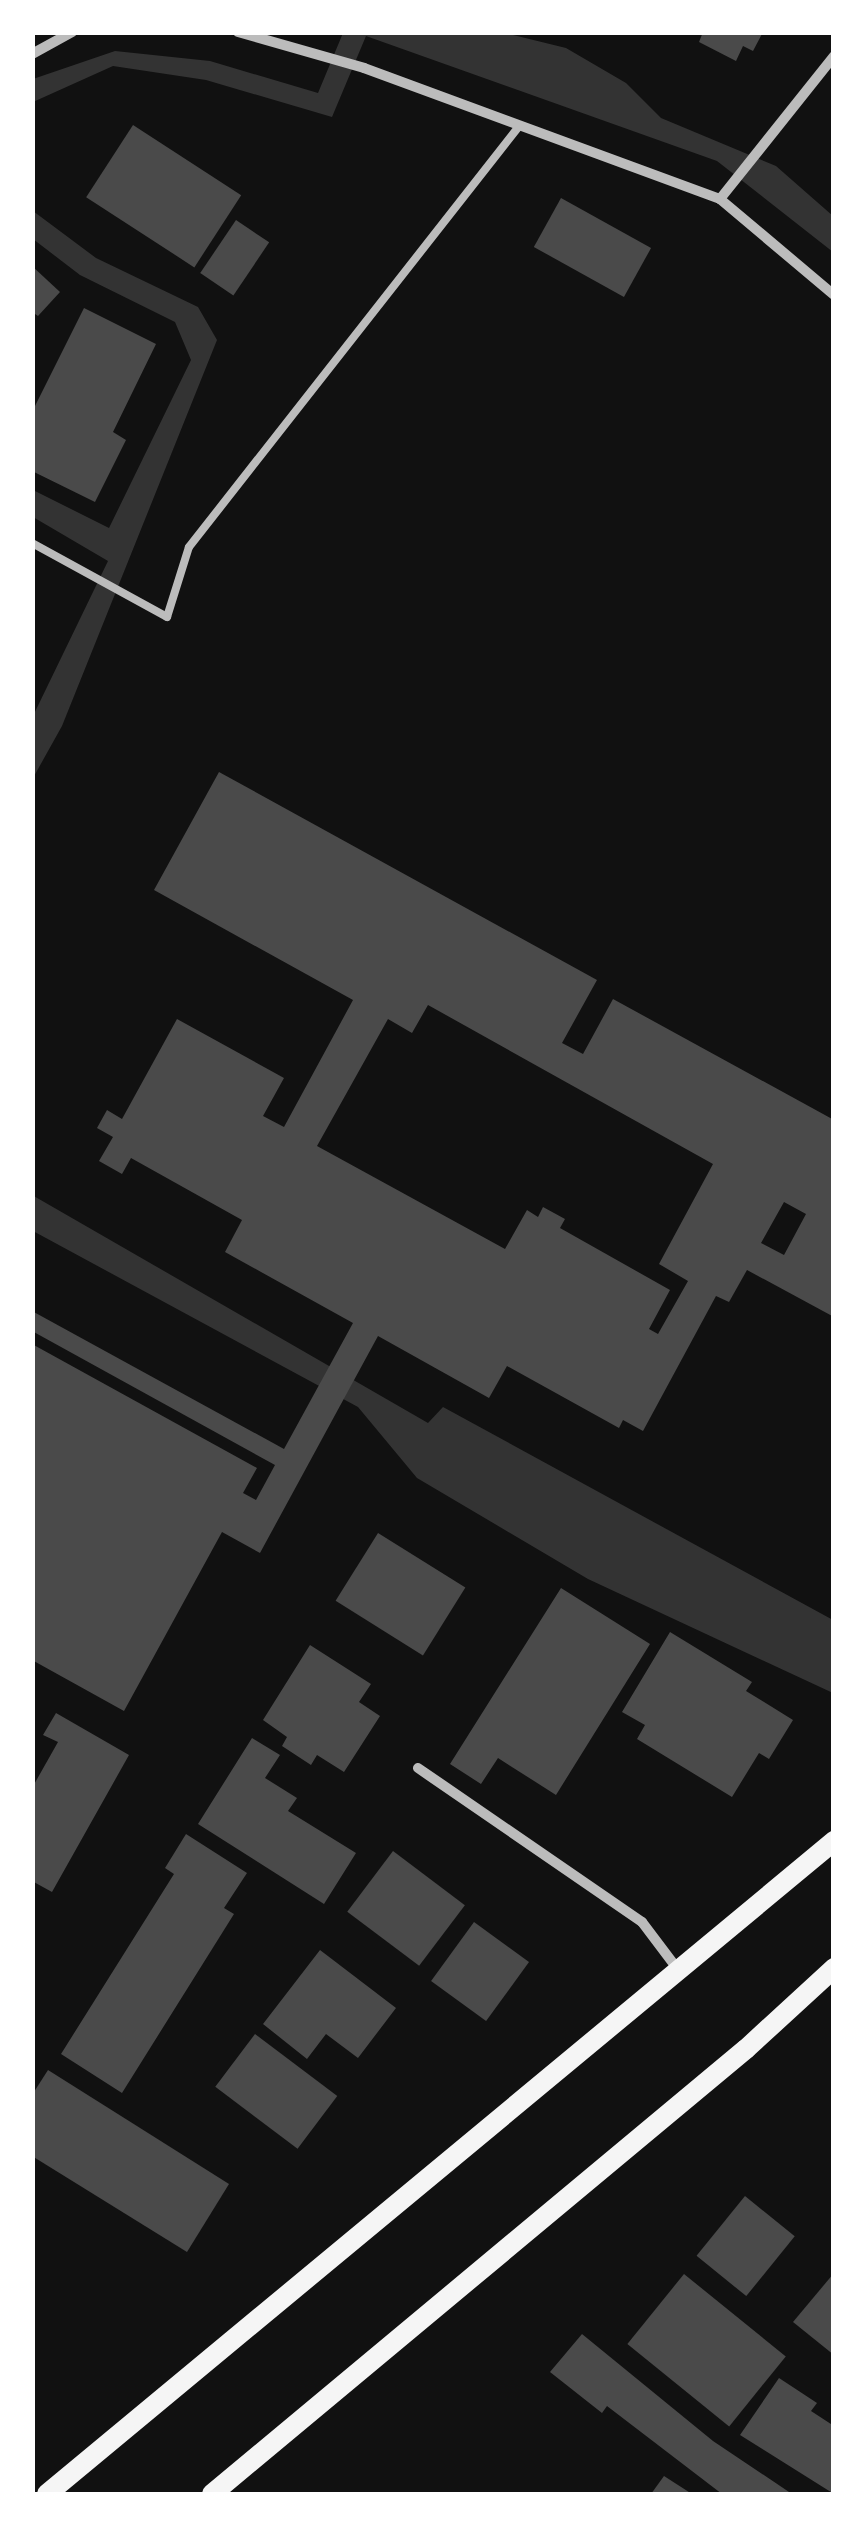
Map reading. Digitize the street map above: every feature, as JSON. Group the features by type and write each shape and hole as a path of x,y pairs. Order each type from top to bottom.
{"main road":[{"path":"47,2494 834,1841"},
{"path":"212,2494 746,2049 834,1968"}],"street":[{"path":"32,54 72,32"},
{"path":"238,32 364,68 720,200 834,296"},
{"path":"720,200 834,56"},
{"path":"418,1768 642,1922 679,1972"}],"lane":[{"path":"32,543 168,617 189,547 520,125"}],"shaded area":[{"path":"343,33 505,33 566,48 626,83 661,118 776,166 833,216 833,252 717,161 366,36 332,117 206,80 113,66 33,102 33,79 115,51 210,61 318,93"},
{"path":"33,211 96,258 198,307 217,340 62,726 33,778 32,718 108,561 33,517 33,490 109,528 191,360 175,322 80,275 33,239"},
{"path":"32,1195 428,1423 443,1407 833,1620 833,1693 588,1579 417,1478 358,1407 33,1231"}],"building":[{"path":"703,32 763,32 753,51 743,46 736,61 699,42"},
{"path":"133,125 241,195 194,267 86,197"},
{"path":"561,198 651,248 624,297 534,247"},
{"path":"236,220 269,242 233,295 200,273"},
{"path":"32,266 60,292 38,316 32,312"},
{"path":"84,308 156,344 113,432 126,440 95,502 32,471 32,412"},
{"path":"219,772 597,980 562,1043 583,1054 613,999 834,1120 834,1317 747,1270 729,1302 716,1296 643,1431 623,1420 619,1428 507,1366 489,1398 378,1336 260,1553 222,1532 124,1711 32,1660 32,1344 257,1468 243,1493 256,1500 275,1465 32,1331 32,1311 284,1449 353,1323 225,1252 242,1220 131,1158 122,1174 99,1161 113,1137 97,1128 107,1110 122,1119 177,1019 284,1078 263,1116 284,1127 353,1000 154,890","holes":["428,1005 713,1164 659,1264 688,1281 658,1334 649,1329 670,1290 560,1228 565,1219 543,1207 538,1217 527,1210 505,1249 317,1146 388,1019 412,1033","784,1202 806,1214 784,1255 761,1243"]},
{"path":"378,1533 465,1588 423,1655 336,1601"},
{"path":"561,1588 650,1644 556,1795 498,1758 481,1784 450,1764"},
{"path":"670,1632 752,1682 746,1691 793,1720 769,1759 759,1753 732,1797 637,1739 645,1725 622,1712"},
{"path":"310,1645 371,1684 359,1702 380,1716 344,1772 317,1755 311,1765 282,1746 287,1737 263,1720"},
{"path":"56,1713 129,1755 52,1892 32,1881 32,1788 58,1742 43,1735"},
{"path":"252,1738 280,1755 265,1778 297,1798 288,1811 356,1853 324,1904 198,1824"},
{"path":"186,1834 247,1873 224,1908 234,1914 122,2093 61,2054 174,1874 165,1868"},
{"path":"393,1851 465,1905 419,1966 347,1912"},
{"path":"474,1922 529,1962 486,2021 431,1981"},
{"path":"320,1950 396,2008 358,2058 326,2034 307,2059 263,2024"},
{"path":"255,2034 337,2096 298,2149 215,2087"},
{"path":"48,2070 229,2184 187,2252 32,2156 32,2095"},
{"path":"745,2196 795,2236 746,2296 697,2256"},
{"path":"834,2273 834,2355 793,2322"},
{"path":"684,2274 786,2356 729,2426 627,2344"},
{"path":"582,2334 713,2441 792,2494 722,2494 607,2406 602,2413 550,2372"},
{"path":"779,2378 817,2403 811,2411 834,2426 834,2494 740,2435"},
{"path":"664,2476 692,2494 651,2494"}]}
